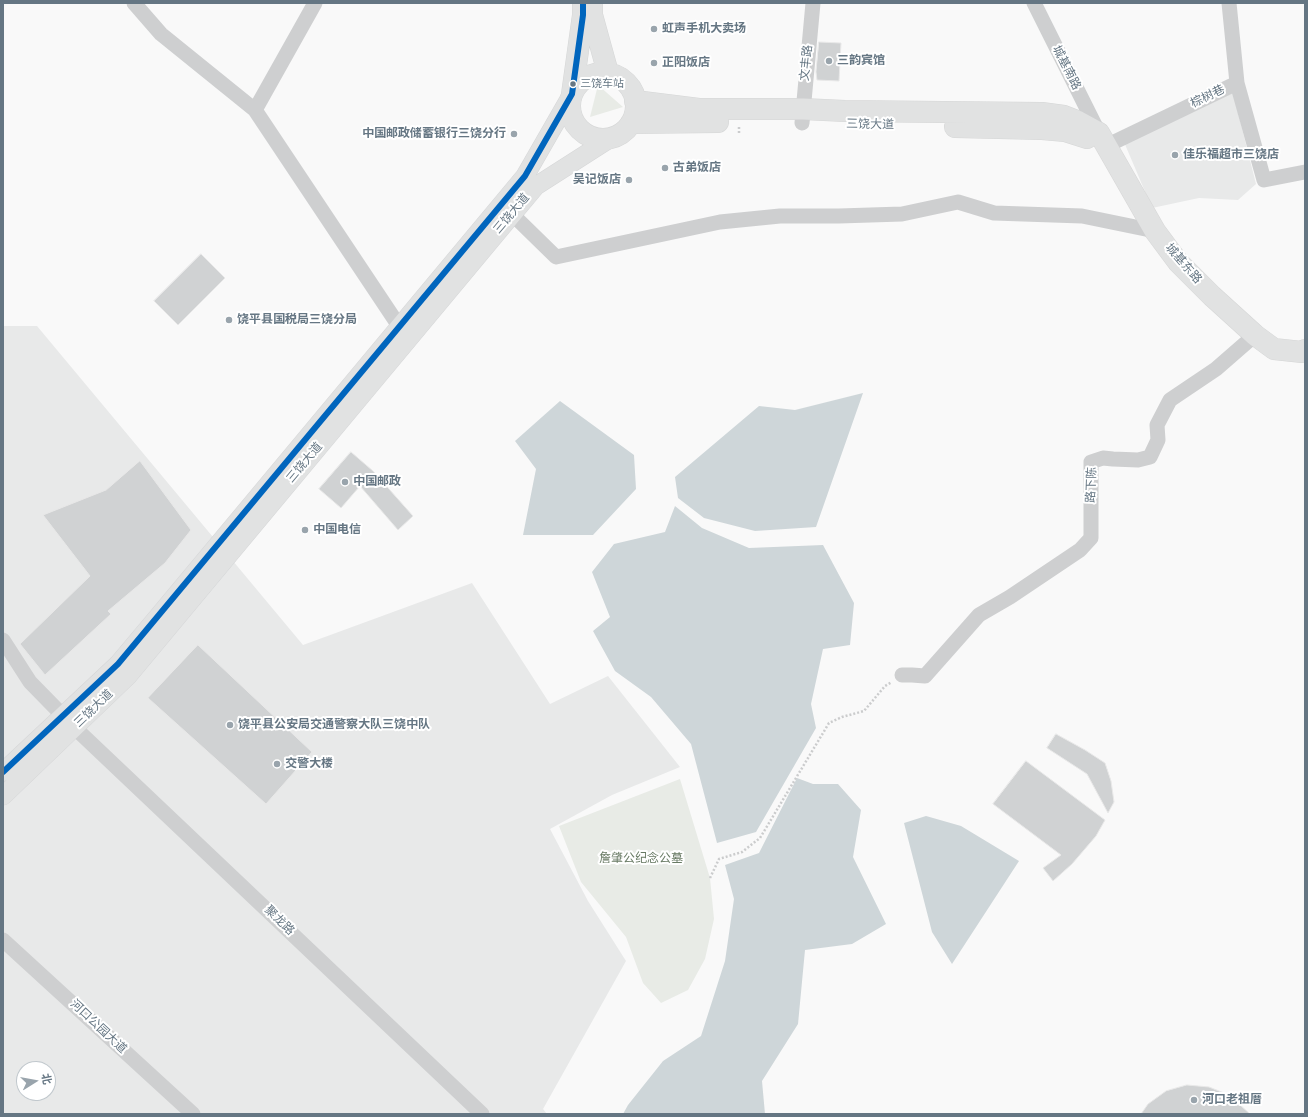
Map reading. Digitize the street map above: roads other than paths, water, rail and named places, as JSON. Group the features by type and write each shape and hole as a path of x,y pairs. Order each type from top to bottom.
{"highway":[{"path":"587,9 608,73"},
{"path":"572,94 578,84 586,77 597,73 608,73 619,77 633,92 635,111 631,123 620,134 611,138 601,139 591,137 582,132 575,124 571,114 570,104 587,9"},
{"name":"三饶大道","path":"635,101 699,116"},
{"name":"三饶大道","path":"802,116 845,111 1042,113 1064,116 1071,119 1103,140"},
{"name":"三饶大道","path":"631,123 699,116 802,116 1042,129 1077,134 1103,140"},
{"name":"城基东路","path":"1103,140 1155,231 1178,262 1212,296 1255,335 1274,349 1302,352 1305,350"}],"main road":[{"name":"三饶大道","path":"404,333 512,214 530,181 572,94"},
{"name":"三饶大道","path":"3,772 128,676 404,333 530,181 611,138"},
{"name":"三饶大道","path":"3,796 69,722"}],"street":[{"path":"134,3 161,34 255,110 404,333"},
{"path":"255,110 315,3"},
{"name":"文丰路","path":"802,116 813,3"},
{"name":"城基南路","path":"1034,3 1103,140"},
{"name":"棕树巷","path":"1103,140 1237,83 1230,3"},
{"path":"1237,83 1264,180 1305,172"},
{"path":"1071,119 1078,113 1081,107 1082,99"},
{"path":"512,214 556,257 720,222 780,216 902,214 958,202 994,213 1082,216 1155,231"},
{"name":"路下陈","path":"902,675 925,676 979,615 1010,597 1080,550 1091,538 1091,462 1104,458 1113,460 1138,460 1150,457 1158,440 1157,425 1170,400 1216,369 1255,335"},
{"name":"聚龙路","path":"3,640 30,682 69,722 482,1114"},
{"name":"河口公园大道","path":"3,940 193,1114"}],"place":[{"name":"虹声手机大卖场","path":"654,29"},
{"name":"三韵宾馆","path":"829,61"},
{"name":"正阳饭店","path":"654,63"},
{"name":"三饶车站","path":"573,84"},
{"name":"中国邮政储蓄银行三饶分行","path":"514,134"},
{"name":"佳乐福超市三饶店","path":"1175,155"},
{"name":"古弟饭店","path":"665,168"},
{"name":"吴记饭店","path":"629,180"},
{"name":"饶平县国税局三饶分局","path":"229,320"},
{"name":"中国邮政","path":"345,482"},
{"name":"中国电信","path":"305,530"},
{"name":"饶平县公安局交通警察大队三饶中队","path":"230,725"},
{"name":"交警大楼","path":"277,764"},
{"name":"河口老祖厝","path":"1194,1100"}],"park label":[{"name":"詹肇公纪念公墓","path":"641,859"}]}
